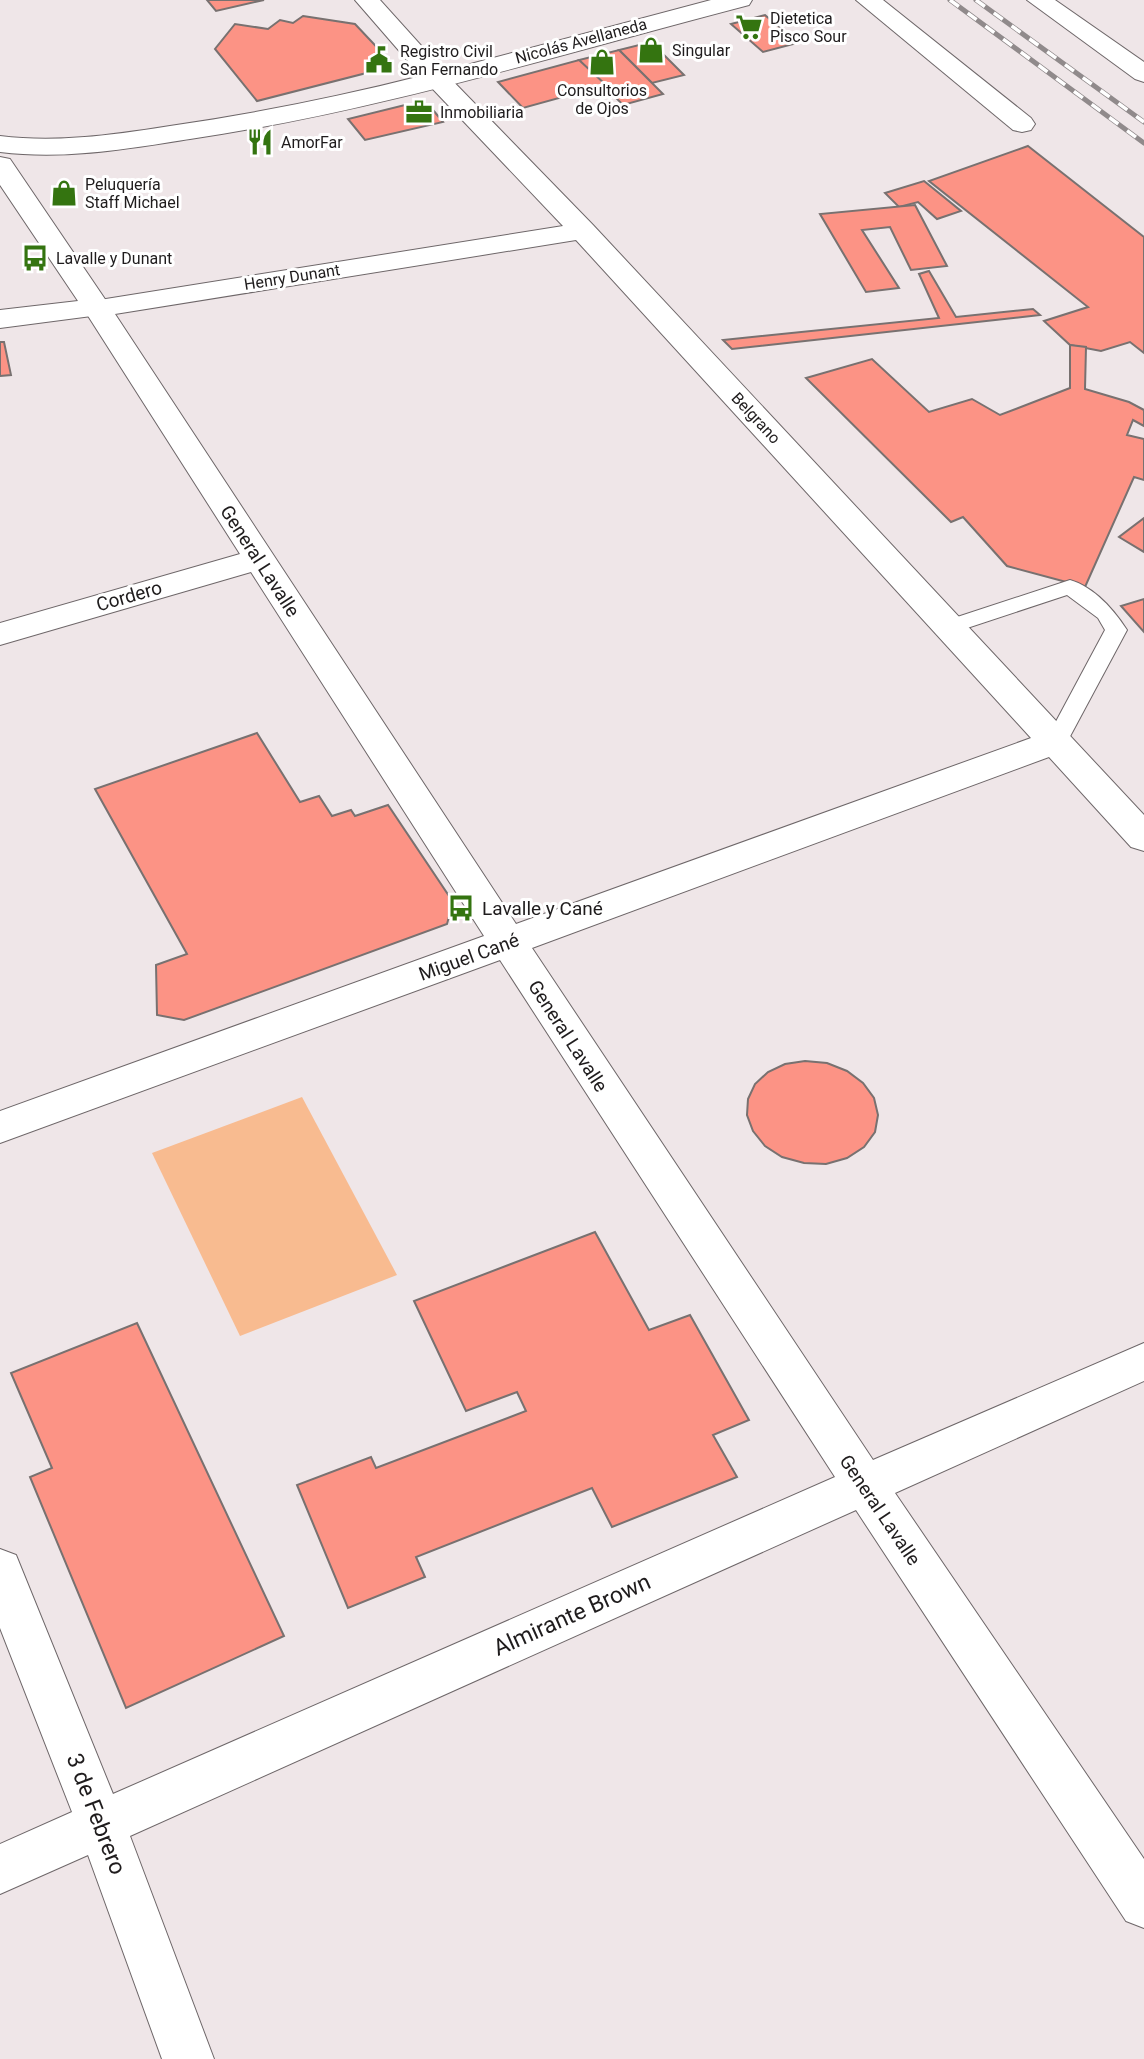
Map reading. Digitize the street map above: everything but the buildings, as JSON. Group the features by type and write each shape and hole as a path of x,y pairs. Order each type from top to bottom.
{"street":[{"name":"Belgrano","path":"367,0 1144,838"},
{"name":"Nicolás Avellaneda","path":"0,144 51,150 218,129 438,79 740,0"},
{"path":"868,0 1022,124"},
{"path":"1039,0 1144,74"},
{"path":"6,174 30,165 51,150"},
{"name":"General Lavalle","path":"6,174 97,308 507,944 864,1487 1144,1903"},
{"name":"Henry Dunant","path":"0,319 97,308 583,231"},
{"name":"Cordero","path":"0,634 258,559"},
{"name":"Miguel Cané","path":"0,1127 1056,743"},
{"name":"Almirante Brown","path":"0,1869 1144,1361"},
{"name":"3 de Febrero","path":"0,1570 100,1824 188,2059"}],"lane":[{"path":"949,627 1070,587 1105,613 1116,630 1056,743"}],"shaded area":[{"path":"302,1097 397,1275 240,1336 152,1153"}],"railway":[{"path":"950,0 1144,143"},
{"path":"976,0 1144,122"}],"place":[{"name":"Dietetica Pisco Sour","path":"749,27"},
{"name":"Singular","path":"651,50"},
{"name":"Registro Civil San Fernando","path":"379,60"},
{"name":"Consultorios de Ojos","path":"602,62"},
{"name":"Inmobiliaria","path":"419,112"},
{"name":"AmorFar","path":"260,142"},
{"name":"Peluquería Staff Michael","path":"64,193"},
{"name":"Lavalle y Dunant","path":"35,258"},
{"name":"Lavalle y Cané","path":"461,908"}]}
